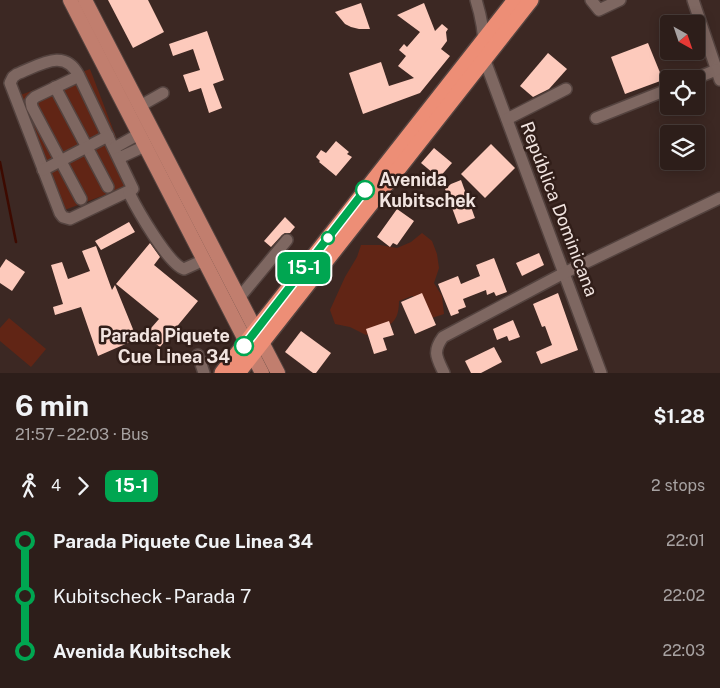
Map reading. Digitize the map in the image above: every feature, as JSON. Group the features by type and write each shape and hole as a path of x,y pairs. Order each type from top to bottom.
{"highway":[{"path":"238,373 254,343 484,38 515,0"},
{"path":"222,373 254,343 531,0"}],"main road":[{"path":"70,0 142,140 175,190 239,298 262,373"},
{"path":"85,0 140,106 204,260 254,343 278,373"}],"street":[{"path":"476,0 482,21 484,58"},
{"path":"591,0 599,10 620,0"},
{"path":"693,0 718,75 705,77"},
{"name":"República Dominicana","path":"484,58 601,373"},
{"path":"54,59 65,61 75,68 108,136 133,187 132,191 70,219 67,218 60,213 43,170 10,83 13,77 54,59"},
{"path":"79,76 35,97 31,101 32,107 81,199"},
{"path":"55,88 108,187"},
{"path":"507,119 566,89"},
{"path":"140,106 163,93"},
{"path":"596,118 660,93"},
{"path":"43,170 108,136"},
{"path":"117,153 142,140"},
{"path":"129,192 147,226 175,263 184,269 204,260"},
{"path":"444,373 436,355 436,345 443,337 564,273 720,198"},
{"path":"239,298 287,240"},
{"path":"198,355 204,373"}],"shaded area":[{"path":"90,69 134,184 62,211 18,96"},
{"path":"422,233 432,241 437,254 439,268 434,283 442,296 444,314 426,320 425,301 412,296 399,301 397,316 394,321 366,335 350,327 335,324 330,310 345,277 357,257 361,245 380,245 397,248 411,242"},
{"path":"9,318 46,349 31,367 0,341 0,328"}],"building":[{"path":"108,0 148,0 164,32 133,48"},
{"path":"361,3 370,29 351,27 345,24 335,12"},
{"path":"424,3 435,31 442,24 448,29 446,32 447,41 441,49 450,56 420,93 363,114 349,73 381,62 389,86 414,78 398,66 406,56 399,50 404,44 407,47 420,32 397,15"},
{"path":"207,31 224,80 213,84 222,108 209,113 201,88 189,92 183,75 200,70 193,49 173,56 169,44"},
{"path":"648,43 660,73 660,81 625,94 611,57"},
{"path":"548,53 567,69 549,89 533,97 520,86"},
{"path":"336,141 352,157 336,176 319,162 316,157 321,150 326,153"},
{"path":"491,144 515,168 485,198 461,174"},
{"path":"434,148 452,163 439,178 421,163"},
{"path":"461,180 475,218 458,224 445,189"},
{"path":"397,209 414,221 397,245 393,243 390,247 377,237"},
{"path":"285,217 295,227 290,233 282,235 271,247 264,241"},
{"path":"129,222 135,232 101,250 95,241"},
{"path":"150,243 160,257 154,265 198,301 160,347 145,335 159,319 116,284"},
{"path":"96,246 112,290 115,285 137,339 98,356 81,307 55,315 53,307 63,304 51,265 62,262 68,279 90,271 82,251"},
{"path":"539,253 544,265 522,276 516,263"},
{"path":"494,258 507,292 496,296 494,292 487,295 486,290 463,299 466,307 458,310 459,313 451,316 438,284 458,276 461,284 480,276 476,265"},
{"path":"6,259 25,272 12,291 0,283 0,268"},
{"path":"422,293 436,325 415,334 401,302"},
{"path":"558,293 578,350 541,364 536,352 552,345 545,326 542,327 533,304"},
{"path":"513,320 520,337 509,341 507,336 497,340 493,329"},
{"path":"389,321 394,335 383,338 387,350 374,354 366,329"},
{"path":"301,331 331,353 316,373 313,373 285,352"},
{"path":"494,347 502,362 481,373 471,373 465,361"}],"waterway":[{"path":"0,162 16,242"}],"bus line":[{"name":"15-1","path":"244,346 365,190"}],"place":[{"name":"Avenida Kubitschek","path":"365,190"},
{"name":"Parada Piquete Cue Linea 34","path":"244,346"}]}
